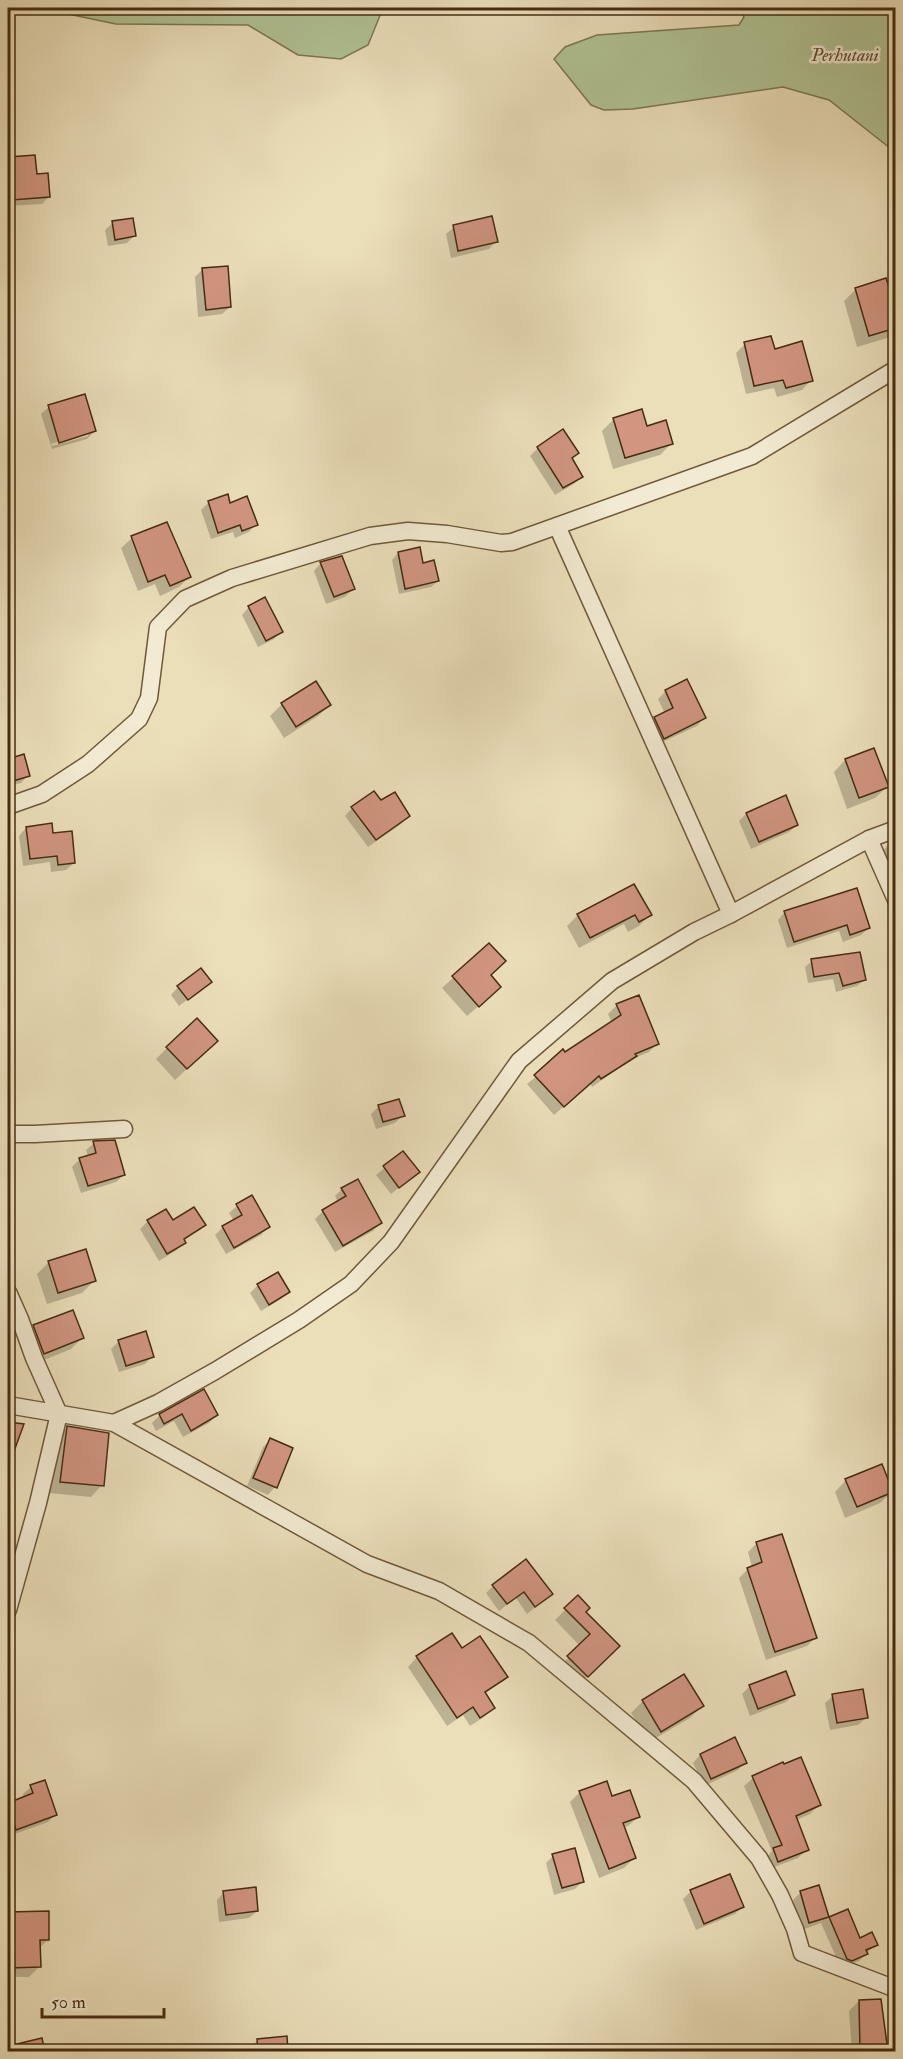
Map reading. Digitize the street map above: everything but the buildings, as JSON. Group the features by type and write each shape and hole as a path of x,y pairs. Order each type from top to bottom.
{"street":[{"path":"8,806 42,794 79,770 139,719 149,698 158,627 184,599 232,578 370,536 408,531 447,534 501,543 512,542 752,456 896,369"},
{"path":"556,526 731,914"},
{"path":"114,1423 158,1403 215,1371 351,1284 391,1242 519,1061 612,981 694,932 869,839 896,829"},
{"path":"869,839 896,900"},
{"path":"8,1134 124,1129"},
{"path":"8,1292 34,1359 59,1414 38,1503 8,1610"},
{"path":"8,1405 114,1423 367,1564 440,1591 529,1643 694,1781 759,1858 784,1903 802,1953 896,1989"}],"green space":[{"path":"39,8 383,8 368,45 341,59 298,55 248,25 116,24"},
{"name":"Perhutani","path":"737,8 895,8 895,152 829,100 783,87 633,109 604,110 591,105 554,59 565,47 597,35 739,25 744,17"}]}
